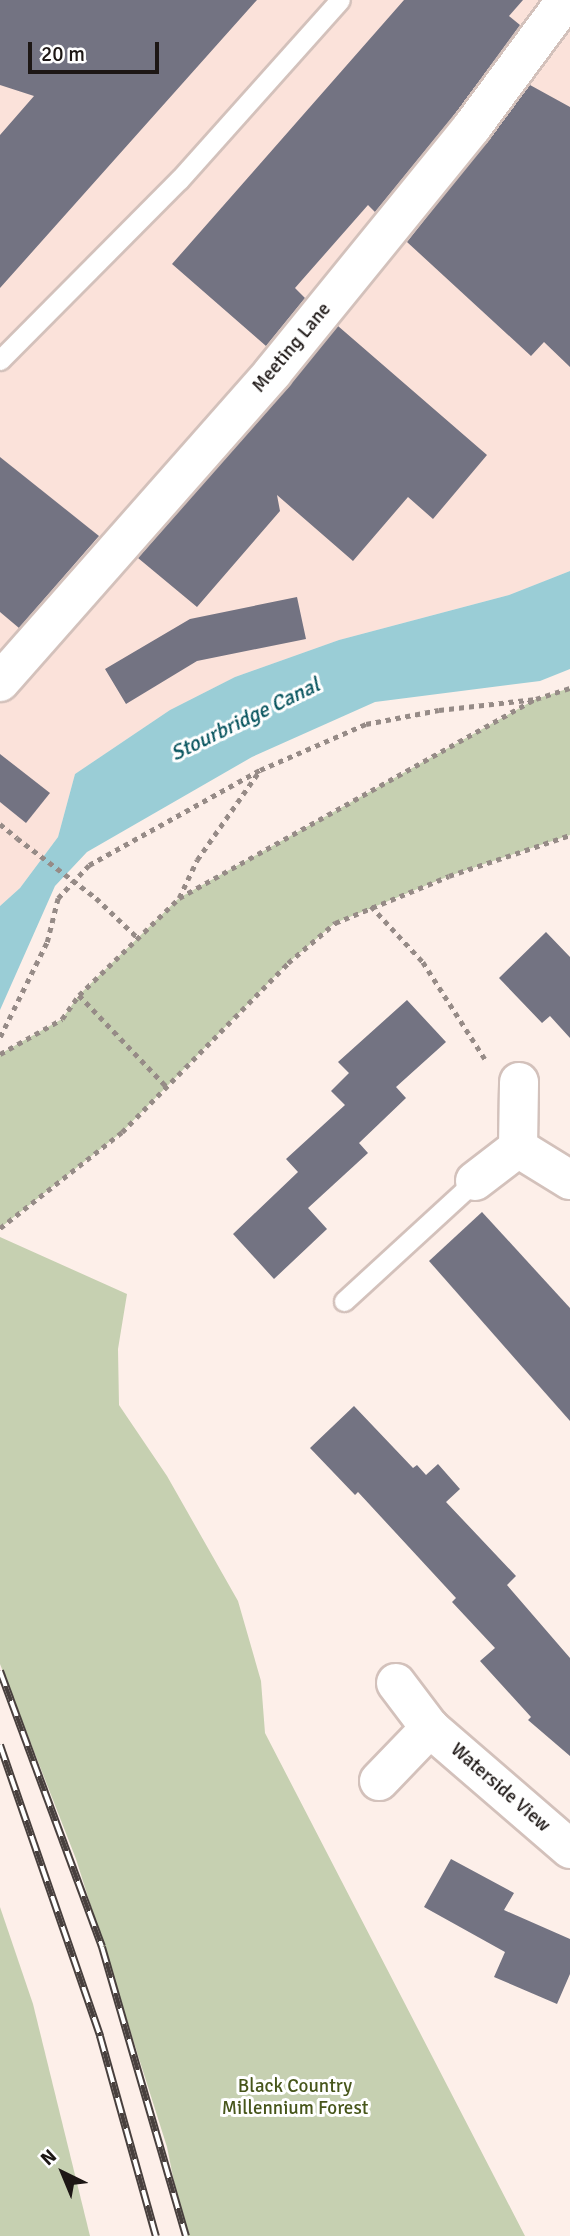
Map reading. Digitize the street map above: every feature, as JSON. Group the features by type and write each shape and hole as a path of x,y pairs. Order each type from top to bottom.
{"street":[{"name":"Meeting Lane","path":"0,682 273,372 472,127 566,0"},
{"path":"475,1181 518,1114 570,1180"},
{"name":"Waterside View","path":"396,1683 430,1728 570,1849"},
{"path":"379,1781 430,1728"}],"lane":[{"path":"0,360 179,180 340,0"},
{"path":"344,1301 475,1181"}],"path":[{"path":"0,1054 62,1019 79,995 179,898 536,699 570,688"},
{"path":"0,1037 47,942 58,898 89,865 260,770 366,724 439,710 536,699"},
{"path":"179,898 197,860 260,770"},
{"path":"0,824 96,898 137,937"},
{"path":"0,1228 122,1132 288,963 335,923 371,906 570,835"},
{"path":"371,906 445,994 518,1114"},
{"path":"79,995 167,1087"}],"shaded area":[{"path":"0,0 570,0 570,571 509,595 339,640 235,677 170,710 75,774 58,837 20,888 0,906"}],"green space":[{"path":"570,688 570,835 449,876 335,923 288,963 122,1132 0,1228 0,1054 62,1019 79,995 179,898 536,699"},
{"name":"Black Country Millennium Forest","path":"0,1237 127,1294 118,1349 119,1405 167,1476 238,1601 261,1681 265,1733 525,2236 185,2236 167,2147 76,1859 0,1664"},
{"path":"0,1907 33,2004 90,2236 0,2236"}],"water":[{"name":"Stourbridge Canal","path":"570,571 570,669 540,681 375,702 252,757 87,852 55,886 0,1010 0,906 20,888 58,837 75,774 170,710 235,677 339,640 509,595"}],"building":[{"path":"0,0 257,0 0,288 0,135 34,96 0,85"},
{"path":"404,0 523,0 509,16 520,25 455,114 375,212 368,205 295,288 305,298 266,346 172,264"},
{"path":"530,85 570,107 570,367 544,342 531,356 407,242"},
{"path":"338,326 487,455 433,519 408,497 353,561 277,495 280,511 197,607 138,558"},
{"path":"0,457 99,536 19,628 0,612"},
{"path":"297,597 306,639 197,661 126,704 105,669 190,619"},
{"path":"0,754 50,793 26,823 0,802"},
{"path":"546,932 570,957 570,1038 550,1016 542,1023 499,978"},
{"path":"407,1000 446,1042 396,1087 406,1098 359,1143 368,1153 308,1208 327,1229 274,1279 233,1234 298,1172 286,1159 345,1105 331,1091 349,1073 338,1062"},
{"path":"482,1212 570,1308 570,1421 429,1261"},
{"path":"354,1406 413,1468 417,1465 426,1475 438,1464 460,1489 446,1502 516,1576 507,1585 570,1658 570,1756 528,1720 531,1717 480,1661 495,1648 452,1602 456,1598 358,1492 355,1495 310,1448"},
{"path":"451,1859 514,1893 504,1910 570,1939 570,1974 557,2004 494,1977 505,1952 424,1907"}],"railway":[{"path":"0,1671 102,1947 186,2236"},
{"path":"0,1745 100,2036 156,2236"}]}
